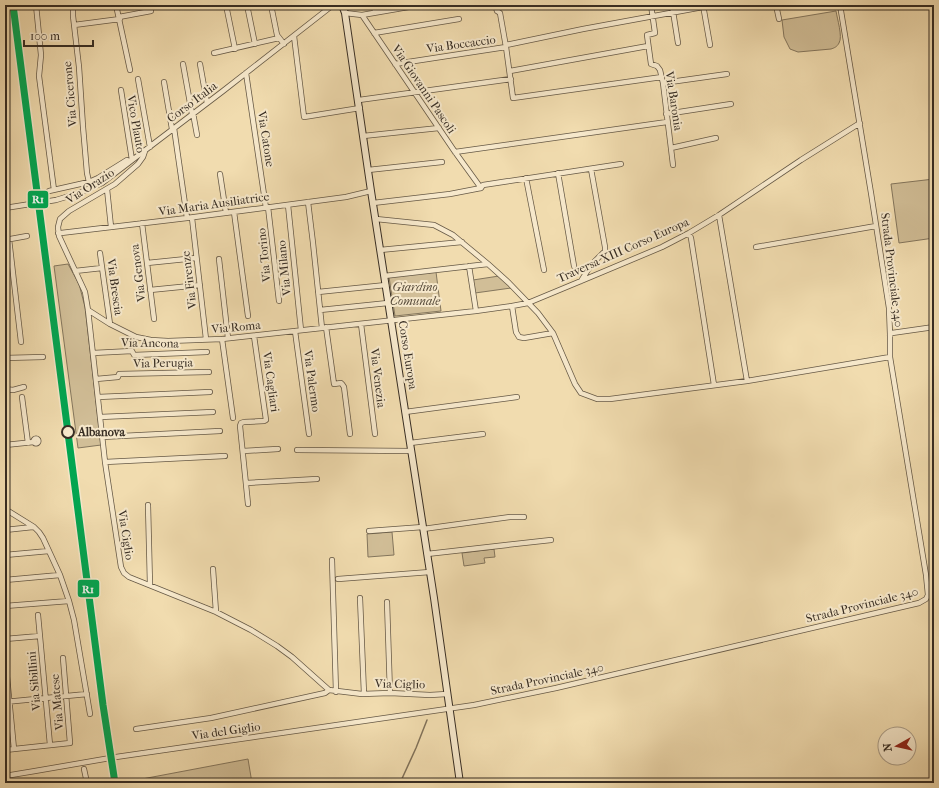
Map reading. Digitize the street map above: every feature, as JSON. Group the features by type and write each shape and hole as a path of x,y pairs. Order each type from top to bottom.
{"street":[{"path":"36,5 42,55 39,76 51,191 89,182 104,175 127,160 132,161"},
{"name":"Via Cicerone","path":"73,5 89,182"},
{"path":"116,5 130,70"},
{"path":"226,5 234,48"},
{"path":"247,5 255,44"},
{"path":"271,5 277,35 284,44"},
{"name":"Corso Italia","path":"5,208 56,200 79,193 102,183 333,5"},
{"name":"Corso Europa","path":"342,5 345,13 359,100 371,191 430,572 460,783"},
{"path":"374,5 375,12"},
{"path":"345,13 362,15 420,5"},
{"path":"496,5 497,11 500,13 513,98 662,77"},
{"path":"510,71 648,46 647,36 655,34 651,5"},
{"path":"672,5 678,42"},
{"path":"776,5 779,19"},
{"name":"Strada Provinciale 340","path":"449,709 556,688 919,603 926,599 928,595 928,588 890,357 888,308 860,123 840,5"},
{"path":"703,6 710,45"},
{"name":"Via Boccaccio","path":"394,64 506,46 703,6"},
{"path":"74,25 120,18 151,11"},
{"name":"Via Giovanni Pascoli","path":"362,15 394,64 481,188"},
{"path":"374,33 459,19"},
{"path":"294,36 304,117 360,108"},
{"path":"214,53 279,38"},
{"name":"Via Baronia","path":"648,46 651,64 657,66 662,77 673,165"},
{"path":"183,64 197,135"},
{"path":"200,64 207,103"},
{"name":"Via Catone","path":"246,73 267,207"},
{"path":"663,83 727,74"},
{"path":"138,79 150,147"},
{"path":"359,100 511,79"},
{"name":"Via Firenze","path":"164,82 190,218 206,339"},
{"name":"Vico Plauto","path":"121,90 132,161"},
{"path":"666,114 731,104"},
{"path":"455,152 667,122"},
{"name":"Traversa XIII Corso Europa","path":"391,321 476,312 528,303 662,247 719,215 801,160 860,123"},
{"path":"363,136 439,128"},
{"path":"671,148 716,138"},
{"name":"Via Orazio","path":"58,233 60,219 69,211 115,184 138,164 145,151"},
{"path":"368,170 442,162"},
{"path":"373,203 450,194 481,188 483,185 621,164"},
{"path":"581,281 591,265 605,251 591,169"},
{"path":"558,173 574,266"},
{"path":"220,174 226,213"},
{"path":"526,178 544,270"},
{"path":"107,189 111,227"},
{"name":"Via Maria Ausiliatrice","path":"58,233 288,205 371,191"},
{"path":"308,202 320,310 334,384 341,383 344,387 350,434"},
{"name":"Via Milano","path":"288,205 301,330"},
{"name":"Via Torino","path":"267,207 278,301"},
{"path":"234,212 248,316"},
{"path":"719,215 748,381"},
{"path":"376,219 434,225 453,235 462,242 509,283 538,314 553,333 575,384 581,393 597,398 610,399 748,381 890,357"},
{"name":"Via Genova","path":"142,223 154,319"},
{"path":"756,247 876,226"},
{"path":"58,233 85,292 88,310"},
{"path":"689,233 714,385"},
{"path":"21,342 7,239 27,236"},
{"path":"380,250 462,242"},
{"name":"Via Brescia","path":"100,253 110,324"},
{"path":"147,263 196,258"},
{"path":"219,259 228,338"},
{"path":"384,276 488,264"},
{"path":"469,266 476,312"},
{"path":"75,271 102,268"},
{"path":"150,290 200,285"},
{"path":"318,292 386,285"},
{"path":"320,310 388,302"},
{"path":"512,306 516,332 519,337 524,338 553,333"},
{"name":"Via Roma","path":"88,310 110,324 136,337 151,340 222,339 391,321"},
{"name":"Via Ciglio","path":"88,310 105,462 121,567 124,573 130,577 216,612 251,630 292,657 329,690 364,694 447,694"},
{"name":"Via Venezia","path":"361,324 376,434"},
{"path":"890,335 892,333 934,327"},
{"name":"Via Palermo","path":"295,331 309,434"},
{"name":"Via Cagliari","path":"248,504 240,426 241,423 244,422 266,420 254,336"},
{"path":"222,339 232,418"},
{"name":"Via Ancona","path":"93,353 132,352 134,355 207,352"},
{"path":"5,358 43,356"},
{"name":"Via Perugia","path":"96,379 118,377 119,374 209,372"},
{"path":"5,389 13,390 24,387"},
{"path":"98,397 210,392"},
{"path":"22,397 28,443"},
{"path":"405,412 517,397"},
{"path":"100,417 213,412"},
{"path":"102,437 220,432"},
{"path":"410,443 483,434"},
{"path":"5,445 34,442"},
{"path":"243,451 278,449"},
{"path":"297,450 411,451"},
{"path":"105,462 225,456"},
{"path":"246,483 317,479"},
{"path":"148,505 150,585"},
{"path":"5,509 34,527 39,532 60,575 69,601 76,633 90,714"},
{"path":"369,531 423,528 524,517"},
{"path":"5,530 34,527"},
{"path":"427,554 552,540"},
{"path":"5,555 49,551"},
{"path":"332,560 336,692"},
{"path":"213,569 216,612"},
{"path":"338,579 430,572"},
{"path":"5,580 60,575"},
{"path":"360,598 364,694"},
{"path":"5,606 69,601"},
{"path":"387,602 390,694"},
{"name":"Via Sibillini","path":"38,615 50,745"},
{"path":"5,639 40,636"},
{"path":"5,656 7,702 14,749"},
{"name":"Via Matese","path":"50,745 70,743 63,658"},
{"path":"136,729 211,718 325,693 329,690"},
{"path":"7,702 87,694"},
{"name":"Via del Giglio","path":"5,776 116,756 449,709"},
{"path":"5,750 50,745"},
{"path":"79,783 87,782 84,769"}],"green space":[{"path":"836,11 840,40 836,46 831,49 798,52 790,49 784,37 782,20"},
{"path":"934,179 934,238 899,243 891,184"},
{"path":"68,264 79,284 85,307 101,445 78,448 54,266"},
{"name":"Giardino Comunale","path":"436,272 441,311 395,316 389,277"},
{"path":"499,276 511,288 475,293 473,280"},
{"path":"392,532 394,555 368,557 367,534"},
{"path":"494,549 495,557 484,558 485,563 464,566 462,553"},
{"path":"248,759 252,783 143,783 142,779"}],"waterway":[{"path":"400,783 427,720"}],"transit line":[{"name":"R1","path":"13,5 103,705 115,783"}],"place":[{"name":"Albanova","path":"68,432"}]}
